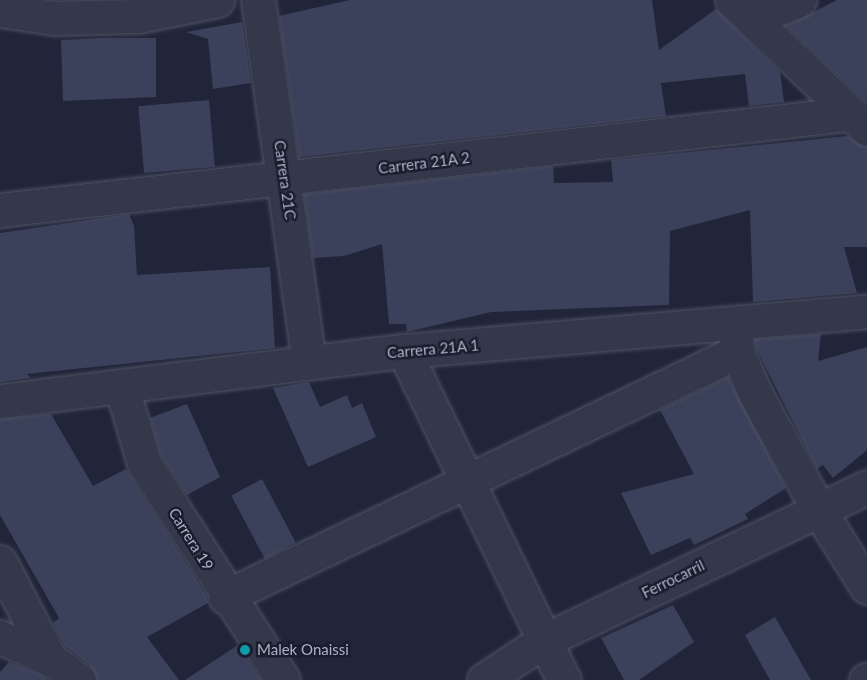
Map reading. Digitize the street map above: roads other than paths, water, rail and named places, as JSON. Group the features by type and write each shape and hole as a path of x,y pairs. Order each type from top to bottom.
{"street":[{"path":"0,10 54,18 138,16 217,0"},
{"name":"Carrera 21C","path":"258,0 309,362"},
{"path":"742,9 799,0"},
{"path":"742,9 857,121"},
{"name":"Carrera 21A 2","path":"0,210 857,121"},
{"name":"Carrera 21A 1","path":"0,401 122,388 404,351 736,337 867,311"},
{"path":"225,597 466,481 736,337 818,509 867,586"},
{"path":"404,351 543,641 564,680"},
{"name":"Carrera 19","path":"122,388 144,463 225,597 283,680"},
{"name":"Ferrocarril","path":"484,680 543,641 867,486"},
{"path":"0,562 50,659"},
{"path":"0,637 50,659 79,680"}],"place":[{"name":"Malek Onaissi","path":"245,650"}]}
